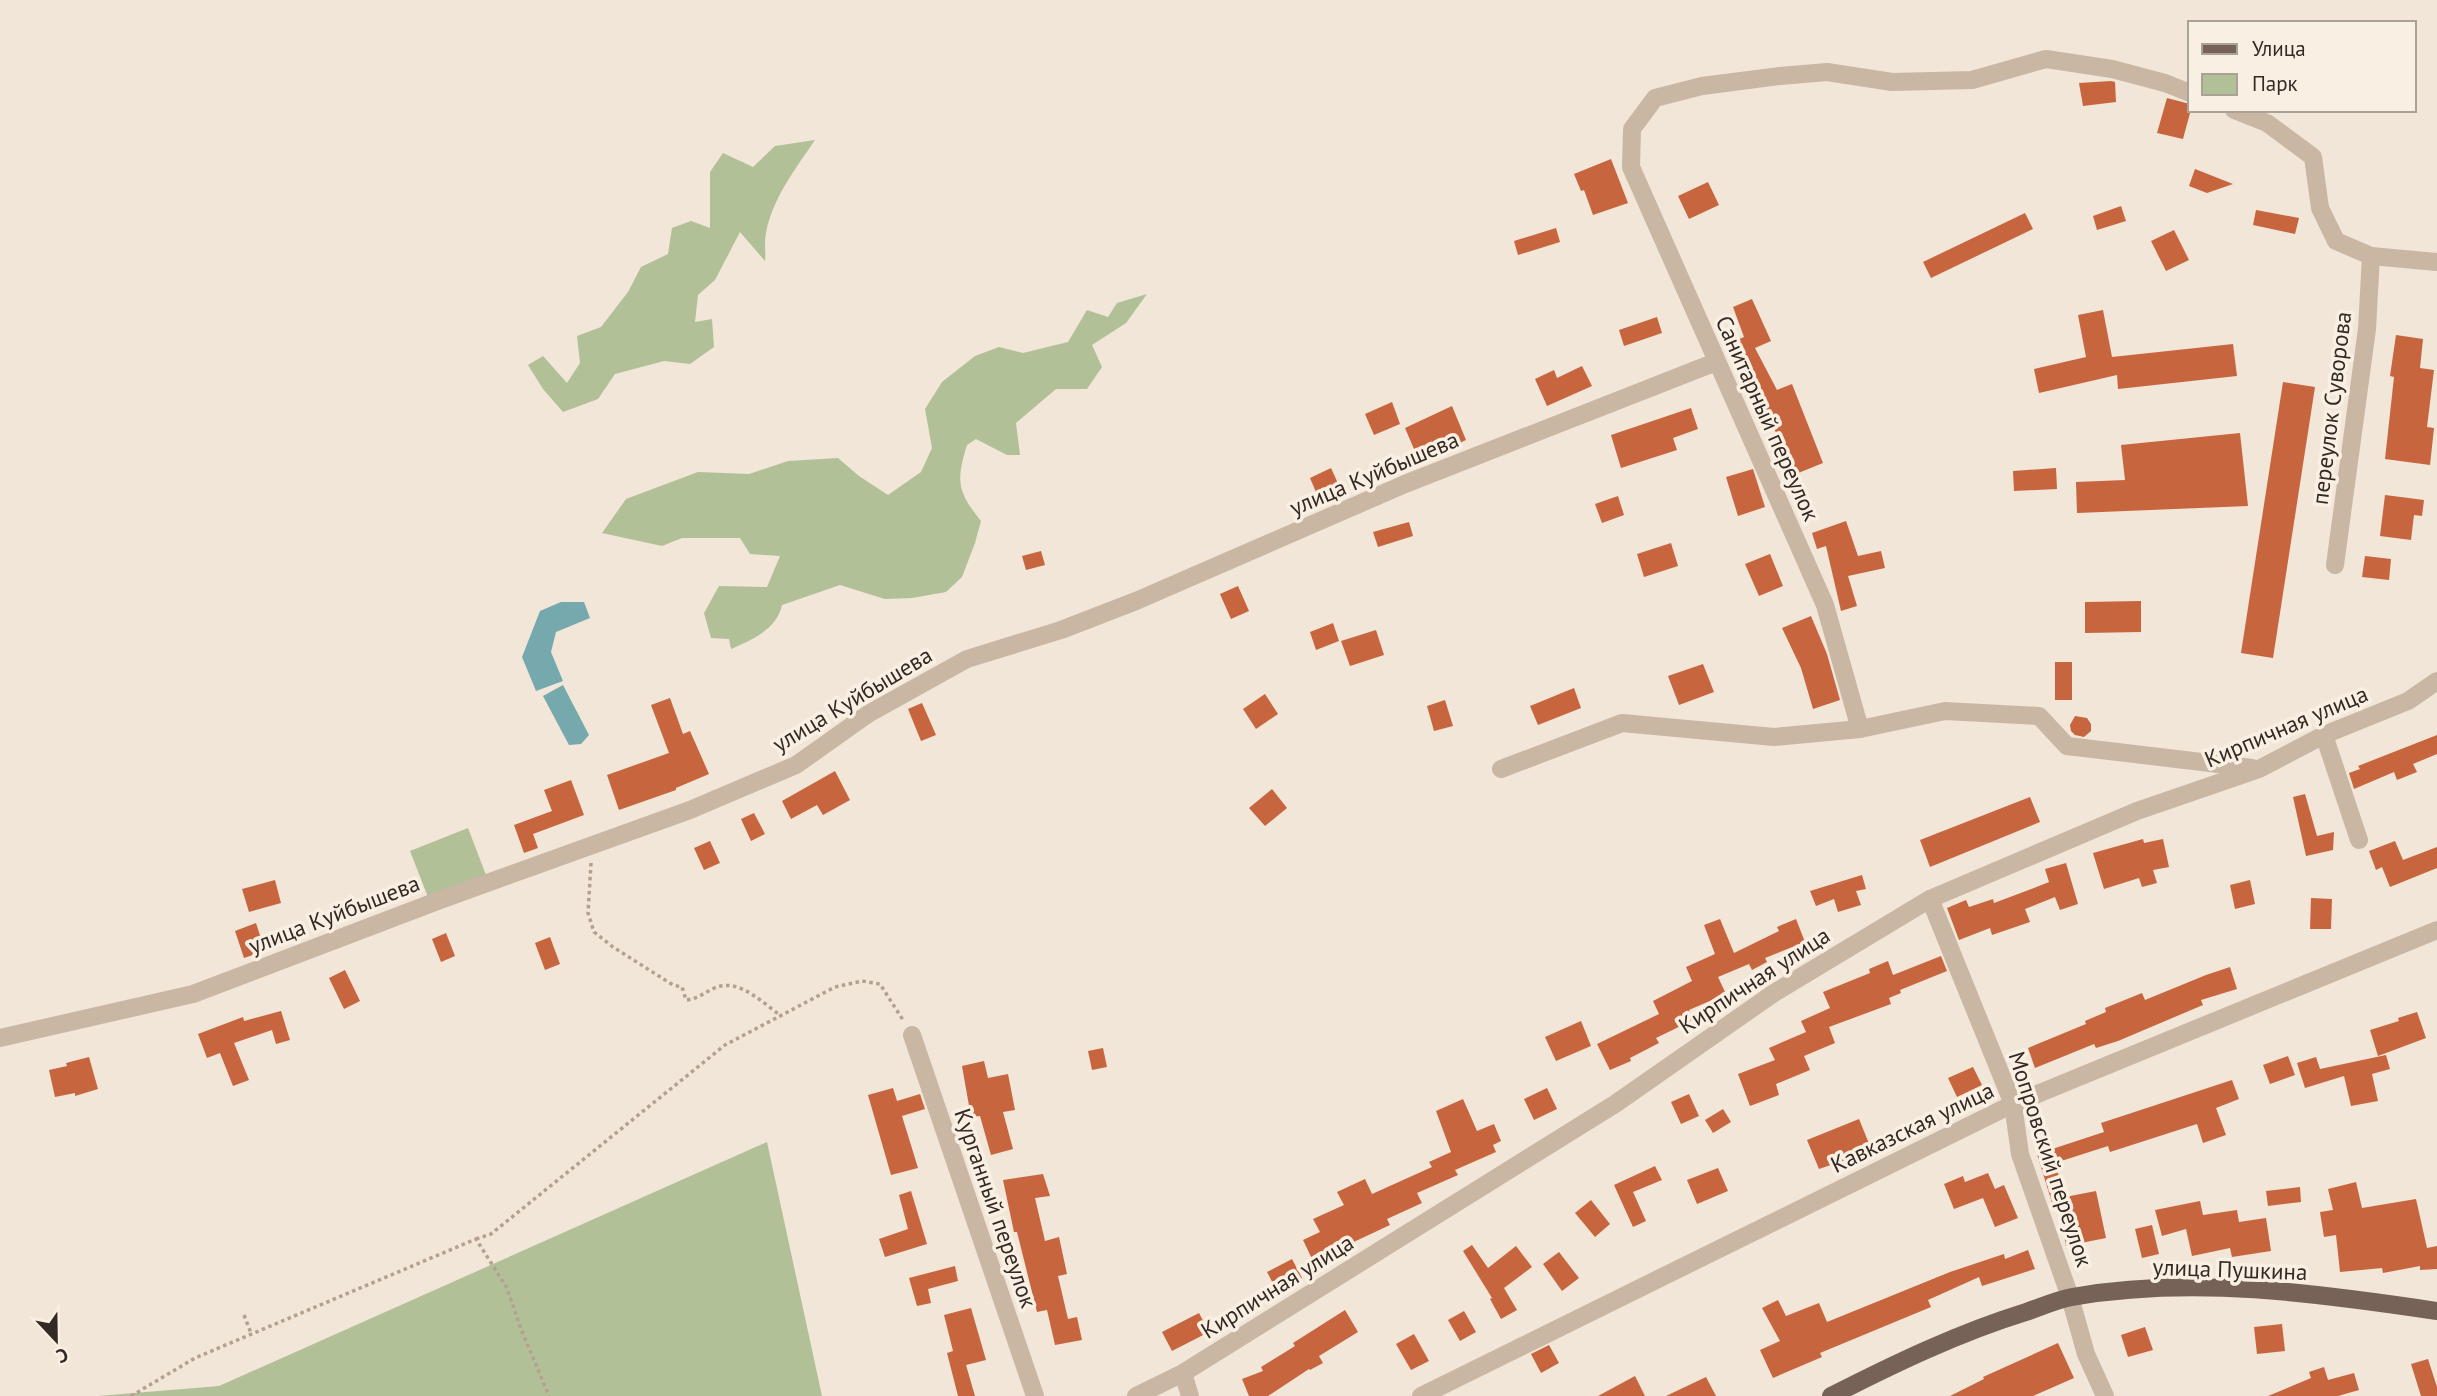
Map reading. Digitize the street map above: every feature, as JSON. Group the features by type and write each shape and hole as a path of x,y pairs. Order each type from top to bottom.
{"main road":[{"name":"улица Пушкина","path":"1831,1396 1887,1367 1996,1321 2070,1297 2180,1287 2275,1291 2437,1311"}],"street":[{"name":"Санитарный переулок","path":"1860,729 1825,605 1631,167 1632,129 1655,98 1703,86 1827,72 1892,82 1972,80 2046,59 2112,69 2188,92"},
{"path":"2239,112 2267,123 2313,157 2320,208 2336,241 2371,256 2437,262"},
{"name":"переулок Суворова","path":"2335,565 2367,329 2371,256"},
{"name":"улица Куйбышева","path":"0,1038 193,994 690,810 796,765 868,715 967,659 1061,630 1136,601 1405,484 1716,362"},
{"name":"Кирпичная улица","path":"1136,1396 1183,1373 1615,1104 1774,993 1930,898 2137,811 2259,769 2324,735 2408,701 2437,681"},
{"path":"1501,769 1622,723 1774,737 1860,729 1945,711 2039,716 2067,746 2259,769"},
{"path":"2324,735 2359,840"},
{"name":"Мопровский переулок","path":"1930,898 2013,1104 2020,1154 2070,1297 2086,1354 2105,1396"},
{"name":"Кавказская улица","path":"1422,1396 2013,1104 2437,930"},
{"name":"Курганный переулок","path":"912,1035 1035,1396"},
{"path":"1183,1373 1190,1396"}],"path":[{"path":"594,844 588,913 594,932 673,985 682,987 686,1000 694,999 719,986 740,987 780,1016"},
{"path":"131,1396 195,1358 491,1234 725,1045 835,987 862,981 880,984 912,1035"},
{"path":"476,1240 507,1288 549,1396"},
{"path":"244,1315 251,1333"}],"green space":[{"path":"815,140 786,184 769,220 765,236 765,261 740,232 715,280 698,295 695,322 712,319 714,347 690,364 664,361 615,374 598,399 563,412 543,389 528,365 543,356 567,383 580,363 577,336 601,327 628,292 641,267 668,254 672,228 691,221 710,228 710,172 723,153 753,167 775,146"},
{"path":"1147,294 1126,323 1092,345 1102,367 1087,389 1056,389 1016,423 1020,455 1007,455 976,439 967,445 961,468 961,485 967,502 981,521 962,577 946,592 885,599 840,585 782,605 775,621 769,627 731,649 729,639 711,638 704,613 719,586 767,587 780,556 750,554 740,538 682,538 662,546 602,533 626,499 698,472 749,474 788,461 838,458 888,495 921,472 932,448 925,409 942,382 975,356 999,347 1023,353 1068,342 1087,310 1108,317 1117,303"},
{"path":"468,828 486,875 428,897 410,851"},
{"path":"767,1142 822,1396 98,1396 219,1386"}],"water":[{"path":"561,602 584,602 590,618 556,632 551,652 563,681 536,691 522,657 540,611"},
{"path":"563,685 589,735 581,744 569,745 543,696"}],"building":[{"path":"2115,82 2116,102 2083,106 2079,83"},
{"path":"2167,98 2188,103 2190,113 2183,139 2157,133"},
{"path":"1611,159 1628,203 1593,215 1584,190 1581,191 1574,174"},
{"path":"2195,169 2233,184 2207,193 2189,186"},
{"path":"1708,182 1719,205 1689,219 1678,196"},
{"path":"2121,206 2126,221 2097,230 2093,216"},
{"path":"2256,210 2299,218 2295,234 2253,225"},
{"path":"2025,213 2033,229 1931,278 1923,262"},
{"path":"1556,228 1560,242 1518,255 1514,241"},
{"path":"2174,230 2189,260 2166,271 2151,241"},
{"path":"1752,299 1771,341 1755,348 1777,390 1792,384 1823,463 1791,476 1785,461 1788,459 1734,341 1744,337 1733,307"},
{"path":"2103,310 2112,357 2233,344 2237,376 2118,389 2117,375 2039,393 2034,369 2086,357 2078,315"},
{"path":"1657,317 1662,333 1624,346 1619,330"},
{"path":"2396,335 2423,339 2420,368 2434,370 2427,427 2434,428 2430,465 2385,459 2394,377 2390,376"},
{"path":"1582,366 1592,386 1547,406 1535,379 1554,370 1557,378"},
{"path":"2283,382 2315,387 2273,658 2241,653"},
{"path":"1392,402 1400,424 1374,435 1365,414"},
{"path":"1452,406 1466,440 1451,447 1449,443 1417,456 1405,428"},
{"path":"1691,408 1698,429 1673,438 1677,450 1621,468 1611,435"},
{"path":"2240,433 2248,506 2077,513 2076,482 2125,480 2121,445"},
{"path":"1331,468 1341,490 1319,499 1310,478"},
{"path":"2056,468 2057,489 2014,491 2013,471"},
{"path":"1753,469 1765,507 1738,516 1726,477"},
{"path":"2385,495 2424,500 2422,516 2414,515 2411,540 2380,536"},
{"path":"1618,496 1624,515 1602,523 1595,504"},
{"path":"1846,521 1858,556 1881,551 1885,568 1848,576 1857,606 1841,611 1826,546 1817,549 1812,533"},
{"path":"1409,522 1413,536 1378,547 1373,532"},
{"path":"1671,543 1678,566 1644,577 1637,554"},
{"path":"1041,551 1045,565 1026,570 1022,556"},
{"path":"1770,554 1783,586 1759,596 1745,564"},
{"path":"2365,556 2391,559 2389,580 2362,577"},
{"path":"1238,586 1249,611 1231,619 1220,594"},
{"path":"2141,601 2141,632 2085,633 2085,602"},
{"path":"1811,616 1827,654 1840,700 1813,709 1801,668 1782,628"},
{"path":"1333,623 1339,641 1316,650 1310,632"},
{"path":"1376,630 1384,655 1350,666 1341,641"},
{"path":"2055,662 2072,662 2072,700 2055,700"},
{"path":"1703,664 1714,692 1679,705 1668,676"},
{"path":"1574,688 1581,708 1538,725 1530,706"},
{"path":"1265,694 1278,714 1256,729 1243,709"},
{"path":"670,698 683,734 690,731 709,774 676,790 619,810 607,775 669,753 651,705"},
{"path":"1445,700 1453,726 1434,731 1427,706"},
{"path":"922,703 936,735 921,741 908,709"},
{"path":"2075,716 2087,718 2091,724 2091,731 2084,737 2071,731 2070,725"},
{"path":"2437,735 2437,754 2413,764 2417,772 2397,780 2394,772 2354,789 2349,773 2360,769 2358,766"},
{"path":"835,771 850,800 823,815 817,805 791,819 782,801"},
{"path":"571,780 584,815 533,834 538,848 524,853 514,825 552,811 544,790"},
{"path":"1272,789 1287,808 1265,826 1249,808"},
{"path":"2305,794 2317,836 2334,832 2333,850 2306,856 2293,797"},
{"path":"2030,797 2040,822 1930,867 1920,840"},
{"path":"754,813 765,834 751,841 741,819"},
{"path":"2143,839 2144,843 2163,839 2169,867 2153,870 2157,883 2142,887 2139,878 2104,889 2093,853"},
{"path":"710,841 720,863 704,870 694,848"},
{"path":"2395,841 2403,860 2437,847 2437,868 2390,887 2382,867 2376,870 2369,851"},
{"path":"2066,863 2078,904 2060,910 2055,897 2025,909 2030,922 1992,935 1990,928 1959,940 1947,908 1966,900 1969,907 1993,899 1994,903 2034,888 2049,882 2045,869"},
{"path":"1862,875 1866,889 1856,891 1861,905 1838,912 1834,899 1816,906 1810,891"},
{"path":"275,880 281,903 249,912 242,889"},
{"path":"2250,880 2255,904 2235,909 2230,885"},
{"path":"2311,898 2332,899 2331,929 2310,929"},
{"path":"1720,919 1734,953 1779,931 1777,927 1796,919 1805,942 1765,958 1767,962 1752,970 1749,964 1718,977 1726,994 1689,1010 1693,1020 1656,1038 1659,1043 1630,1058 1631,1061 1610,1070 1597,1044 1659,1014 1653,1001 1692,981 1686,967 1715,954 1704,925"},
{"path":"256,923 265,951 244,958 235,931"},
{"path":"446,933 455,956 441,962 432,939"},
{"path":"550,937 560,964 545,970 535,943"},
{"path":"1941,956 1947,971 1900,990 1901,993 1889,998 1891,1004 1829,1027 1835,1043 1804,1056 1810,1070 1776,1084 1779,1095 1750,1106 1738,1074 1775,1060 1769,1048 1806,1032 1801,1021 1830,1008 1823,992 1870,973 1869,969 1888,961 1893,975"},
{"path":"2230,967 2237,989 2201,1000 2203,1005 2118,1041 2096,1048 2094,1044 2035,1068 2028,1048 2086,1024 2085,1021 2106,1012 2105,1008 2142,993 2145,1000"},
{"path":"345,970 360,1001 344,1009 329,978"},
{"path":"281,1011 290,1040 276,1044 272,1030 234,1043 249,1080 233,1086 220,1053 207,1058 198,1034 243,1017 244,1021"},
{"path":"2417,1012 2426,1038 2378,1056 2370,1030"},
{"path":"1581,1021 1591,1046 1556,1061 1545,1037"},
{"path":"1103,1048 1107,1067 1092,1070 1088,1051"},
{"path":"2386,1055 2390,1069 2372,1074 2378,1101 2351,1106 2344,1076 2305,1088 2297,1063 2316,1057 2320,1069"},
{"path":"2288,1056 2295,1075 2270,1084 2263,1065"},
{"path":"89,1057 98,1089 75,1096 75,1093 55,1097 49,1070"},
{"path":"984,1061 988,1078 1008,1074 1015,1110 1003,1112 1013,1149 991,1155 980,1116 971,1117 962,1066"},
{"path":"1973,1067 1982,1085 1957,1097 1948,1078"},
{"path":"2232,1080 2239,1099 2216,1108 2226,1135 2203,1143 2197,1124 2110,1152 2108,1146 2055,1163 2065,1197 2096,1191 2106,1238 2066,1246 2058,1204 2053,1206 2037,1154 2104,1132 2101,1123"},
{"path":"893,1088 897,1101 920,1094 925,1109 902,1116 918,1168 891,1175 868,1095"},
{"path":"1547,1088 1557,1109 1534,1120 1524,1099"},
{"path":"1689,1094 1699,1116 1681,1124 1671,1102"},
{"path":"1463,1099 1477,1131 1494,1124 1501,1141 1493,1145 1496,1152 1455,1170 1458,1175 1417,1193 1422,1203 1387,1219 1390,1225 1313,1261 1303,1240 1320,1232 1313,1219 1344,1205 1337,1192 1365,1179 1372,1194 1432,1167 1429,1162 1451,1152 1436,1111"},
{"path":"1723,1109 1731,1122 1713,1133 1705,1120"},
{"path":"1859,1119 1872,1151 1819,1169 1807,1140"},
{"path":"1655,1166 1662,1180 1633,1192 1646,1221 1633,1227 1614,1185"},
{"path":"1718,1168 1728,1191 1697,1204 1687,1180"},
{"path":"1988,1173 1995,1189 2004,1185 2018,1218 1995,1227 1983,1198 1954,1209 1944,1184 1963,1176 1965,1182"},
{"path":"1043,1174 1050,1196 1035,1198 1045,1241 1059,1237 1067,1274 1058,1276 1068,1319 1077,1317 1082,1340 1055,1345 1047,1310 1037,1312 1017,1232 1014,1232 1003,1180"},
{"path":"2356,1182 2362,1208 2416,1199 2427,1248 2437,1246 2437,1269 2420,1270 2420,1266 2383,1273 2382,1268 2340,1272 2336,1235 2324,1237 2320,1212 2333,1210 2328,1189"},
{"path":"2300,1187 2301,1202 2268,1206 2266,1191"},
{"path":"911,1191 927,1244 885,1257 879,1239 908,1229 899,1195"},
{"path":"1591,1200 1610,1224 1595,1237 1575,1213"},
{"path":"2200,1201 2203,1215 2237,1210 2239,1222 2266,1218 2271,1251 2232,1257 2230,1248 2192,1256 2186,1229 2162,1236 2155,1210"},
{"path":"2152,1225 2159,1254 2142,1258 2135,1229"},
{"path":"1472,1245 1488,1268 1516,1246 1532,1267 1504,1288 1517,1310 1501,1319 1490,1299 1492,1298 1463,1251"},
{"path":"2028,1250 2035,1269 1982,1286 1979,1277 1928,1300 1931,1307 1820,1353 1822,1357 1773,1378 1760,1350 1780,1341 1762,1308 1778,1300 1786,1316 1819,1303 1827,1322 1950,1272 2004,1254 2005,1259"},
{"path":"1559,1252 1579,1278 1562,1291 1543,1264"},
{"path":"1292,1259 1302,1278 1277,1291 1267,1272"},
{"path":"955,1266 958,1281 928,1289 931,1303 917,1306 909,1278"},
{"path":"971,1308 986,1360 966,1365 975,1396 958,1396 947,1353 953,1351 944,1315"},
{"path":"1345,1310 1358,1332 1319,1356 1323,1363 1268,1396 1249,1396 1242,1379 1263,1371 1261,1367 1295,1346 1293,1343"},
{"path":"1464,1311 1476,1332 1460,1341 1448,1320"},
{"path":"1199,1313 1209,1332 1172,1351 1162,1332"},
{"path":"2282,1324 2285,1351 2257,1354 2254,1327"},
{"path":"2145,1327 2153,1350 2128,1357 2121,1335"},
{"path":"1414,1334 1429,1361 1411,1370 1396,1344"},
{"path":"2058,1343 2074,1378 2033,1396 1950,1396 1984,1379 1983,1377"},
{"path":"1549,1345 1559,1363 1541,1373 1531,1354"},
{"path":"2428,1359 2437,1387 2437,1396 2421,1396 2411,1364"},
{"path":"2324,1367 2328,1380 2354,1373 2359,1390 2338,1396 2268,1396 2311,1378 2309,1372"},
{"path":"1635,1376 1645,1396 1598,1396"},
{"path":"1706,1377 1716,1396 1666,1396"}]}
